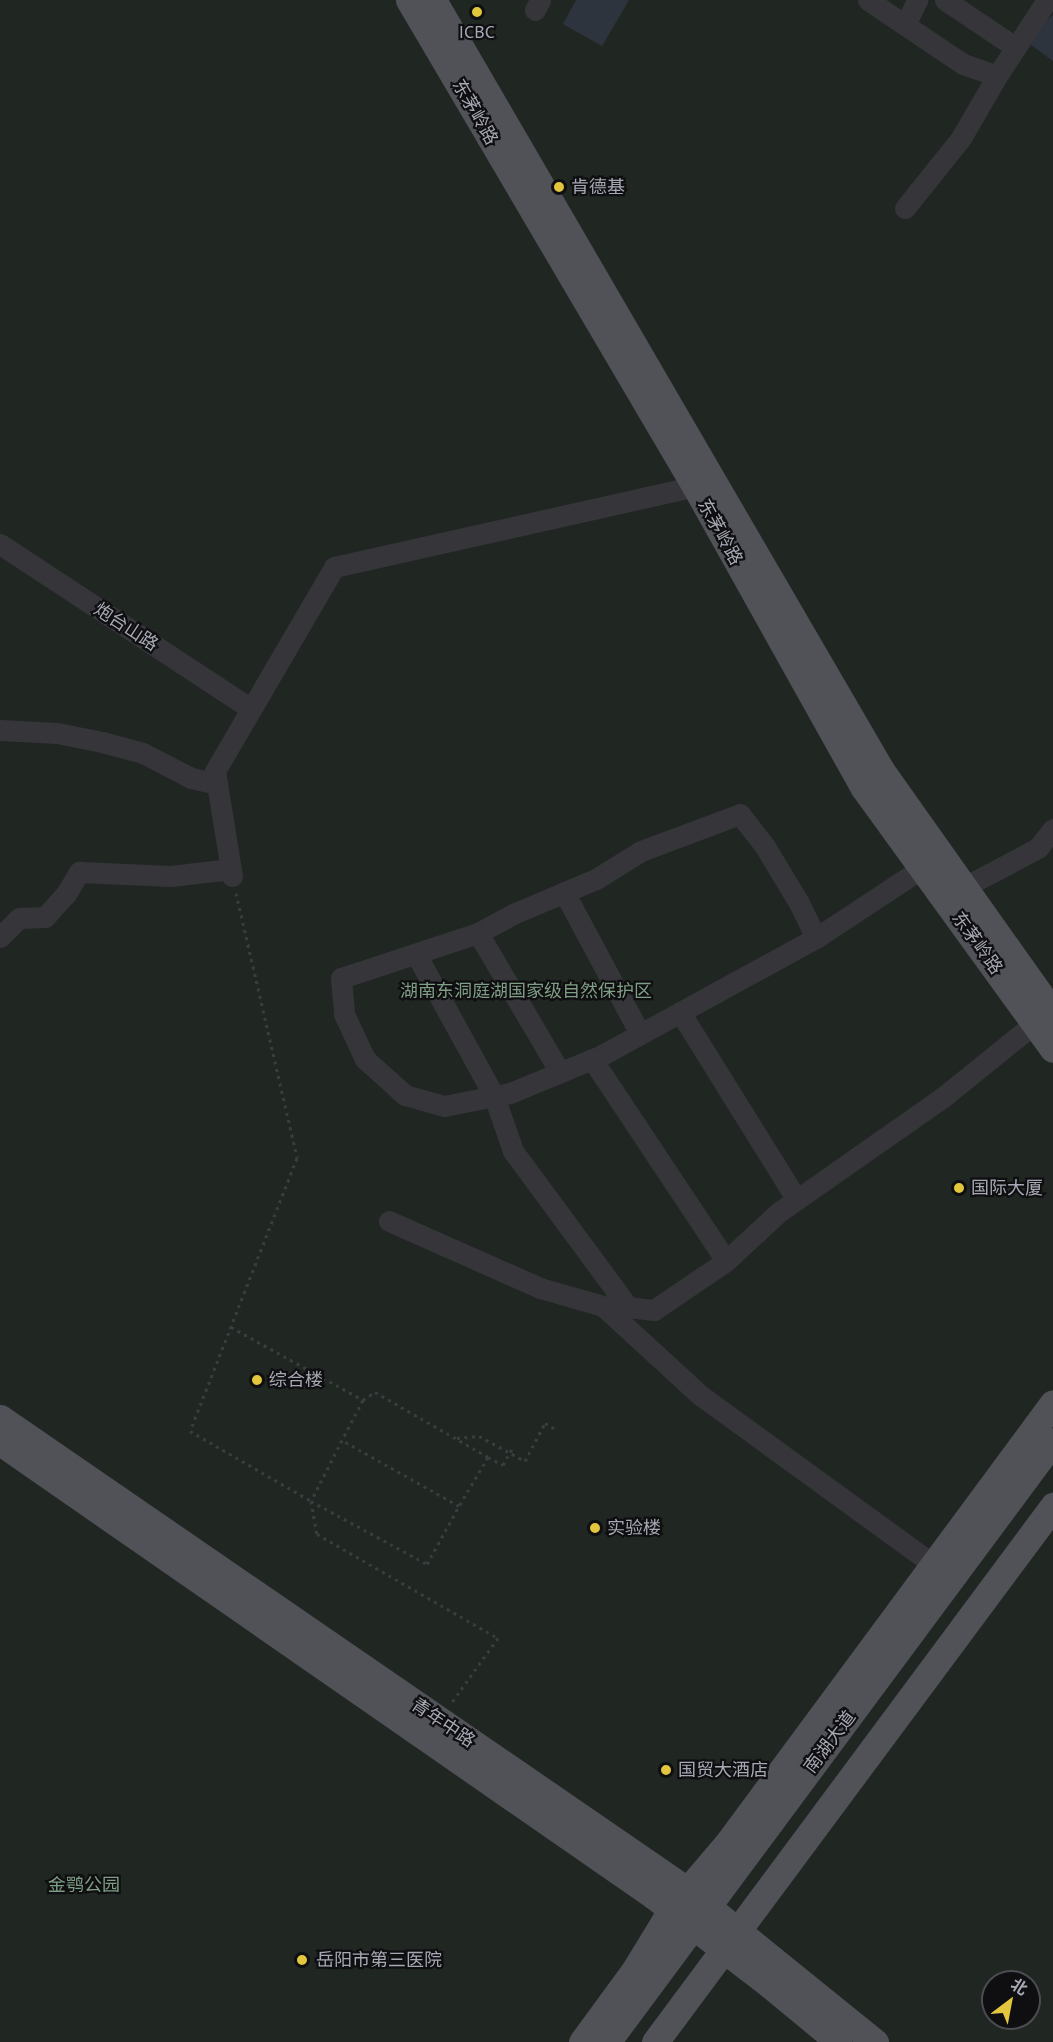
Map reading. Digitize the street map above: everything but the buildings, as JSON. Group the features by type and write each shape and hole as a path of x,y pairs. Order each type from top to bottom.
{"main road":[{"name":"东茅岭路","path":"409,0 695,486 864,788 922,868 1044,1018"},
{"name":"东茅岭路","path":"433,0 881,770 964,887 1044,1018 1053,1049"},
{"path":"655,2042 702,1920 727,1844 1053,1402"},
{"name":"青年中路","path":"0,1418 438,1720 702,1920 839,2042"},
{"name":"南湖大道","path":"629,2042 702,1920 1053,1441"},
{"name":"青年中路","path":"0,1442 702,1920 875,2042"},
{"name":"南湖大道","path":"607,2042 1053,1468"},
{"path":"582,2042 634,1971 702,1920 1053,1506"}],"street":[{"path":"868,0 963,64 997,76"},
{"path":"905,25 917,0"},
{"path":"945,0 1015,47"},
{"path":"905,207 961,138 1015,47 1047,0"},
{"path":"0,937 19,918 45,917 66,894 79,872 171,876 232,872 215,771 334,567 695,486"},
{"name":"炮台山路","path":"0,544 251,709"},
{"path":"0,730 57,733 102,742 143,753 191,778 217,784"},
{"path":"816,938 794,894 764,845 740,814 641,851 596,879 478,933 341,978 344,1014 365,1059 405,1095 444,1106 510,1093 592,1059 816,938 922,868"},
{"path":"964,887 1038,848 1053,829"},
{"path":"564,892 640,1034"},
{"path":"478,933 560,1072"},
{"path":"416,954 494,1096 513,1151 627,1307 654,1310 726,1261 779,1212 933,1105 1044,1018"},
{"path":"680,1012 797,1200"},
{"path":"592,1059 726,1261"},
{"path":"389,1221 540,1288 603,1306 700,1395 933,1564"}],"path":[{"path":"232,872 297,1158 190,1431 311,1501 427,1564 488,1457"},
{"path":"231,1327 363,1400"},
{"path":"438,1720 498,1638 317,1534 311,1501 363,1400 375,1392 503,1465 513,1446"},
{"path":"455,1438 479,1436 525,1461 545,1424 557,1430"},
{"path":"342,1440 459,1506"}],"green space":[{"name":"湖南东洞庭湖国家级自然保护区","path":"0,0 1053,0 1053,2042 0,2042"}],"shaded area":[{"path":"576,0 629,0 602,46 563,24"},
{"path":"1053,15 1053,61 1031,45 1036,29"}],"place":[{"name":"ICBC","path":"477,12"},
{"name":"肯德基","path":"559,187"},
{"name":"国际大厦","path":"959,1188"},
{"name":"综合楼","path":"257,1380"},
{"name":"实验楼","path":"595,1528"},
{"name":"国贸大酒店","path":"666,1770"},
{"name":"岳阳市第三医院","path":"302,1960"}],"park label":[{"name":"金鹗公园","path":"84,1885"}]}
